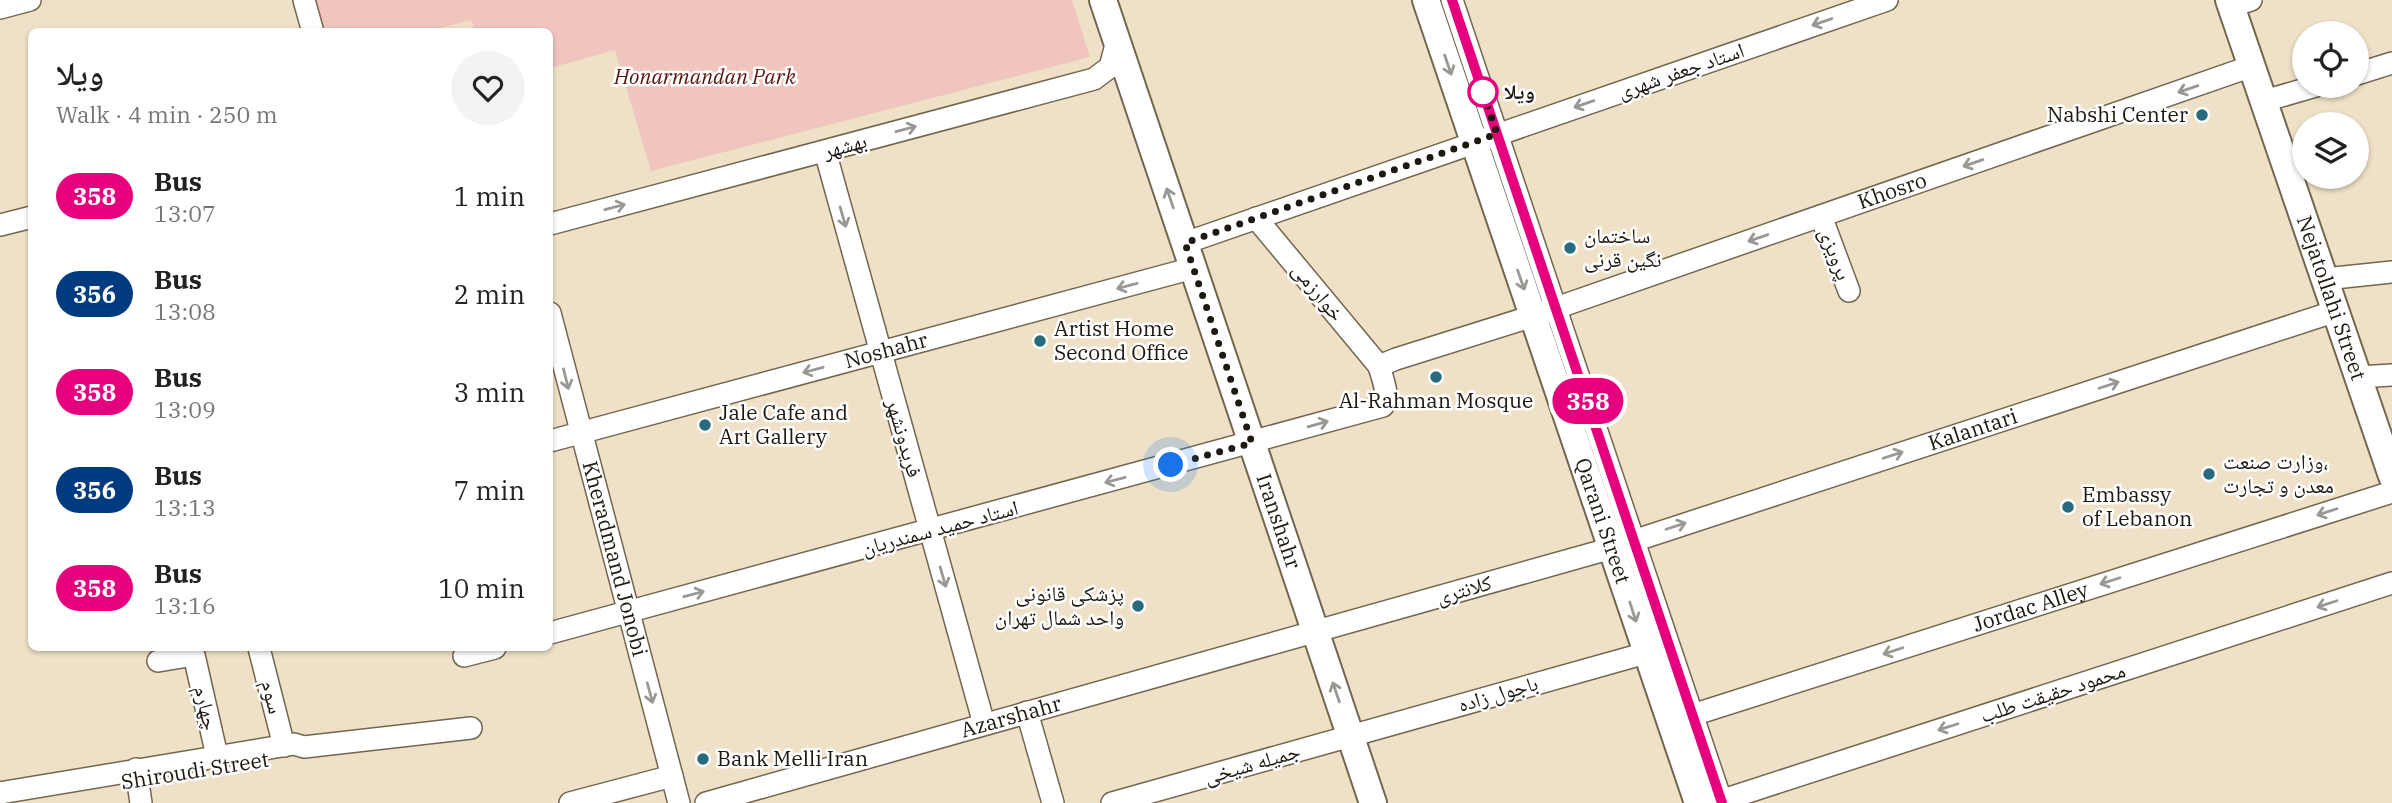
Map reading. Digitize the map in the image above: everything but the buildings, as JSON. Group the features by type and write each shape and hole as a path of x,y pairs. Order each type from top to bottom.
{"main road":[{"name":"Iranshahr","path":"1103,0 1373,803"},
{"name":"Qarani Street","path":"1426,0 1486,138 1623,544 1646,653 1681,718 1714,802"},
{"name":"Nejatollahi Street","path":"2237,2 2252,66 2358,377 2384,430 2392,476"}],"street":[{"path":"0,8 30,0"},
{"path":"304,0 312,28"},
{"path":"1452,0 1486,138"},
{"name":"استاد جعفر شهری","path":"1185,243 1887,0"},
{"name":"بهشهر","path":"553,223 1094,79 1110,67 1117,41"},
{"path":"2369,70 2392,63"},
{"name":"Khosro","path":"1379,366 1544,312 2252,66"},
{"path":"2264,101 2292,93"},
{"name":"فریدونشهر","path":"825,151 984,724"},
{"name":"پرویزی","path":"1821,216 1849,291"},
{"path":"0,225 28,217"},
{"name":"خوارزمی","path":"1256,218 1379,366"},
{"name":"Noshahr","path":"553,440 1193,268"},
{"path":"2325,279 2392,272"},
{"name":"Kalantari","path":"1623,544 2336,311"},
{"name":"Kheradmand Jonobi","path":"553,325 680,803"},
{"name":"استاد حمید سمندریان","path":"553,632 1383,406 1386,394 1379,366"},
{"path":"2358,377 2392,375"},
{"name":"Jordac Alley","path":"1681,718 2392,492"},
{"path":"1623,544 1681,718"},
{"name":"کلانتری","path":"1315,631 1623,544"},
{"name":"محمود حقیقت طلب","path":"1714,802 2392,583"},
{"name":"Azarshahr","path":"706,803 1315,631"},
{"name":"سوم","path":"260,651 294,746"},
{"path":"464,656 483,651"},
{"name":"باجول زاده","path":"1350,736 1646,653"},
{"name":"چهارم","path":"158,661 194,655 217,756"},
{"path":"1027,712 1053,803"},
{"name":"Shiroudi Street","path":"11,799 217,756 471,728"},
{"name":"جمیله شیخی","path":"1112,803 1350,736"},
{"name":"Shiroudi Street","path":"136,775 296,755 294,746"},
{"path":"136,775 141,803"},
{"path":"570,803 672,775"}],"green space":[{"name":"Honarmandan Park","path":"314,0 1072,0 1090,57 651,171 615,50 553,67 553,28 474,28 471,20 440,28 322,28"}],"bus line":[{"name":"358","path":"1452,0 1722,803"}],"place":[{"name":"ویلا","path":"1483,92"},
{"name":"Nabshi Center","path":"2202,115"},
{"name":"ساختمان نگین قرنی","path":"1570,248"},
{"name":"Artist Home Second Office","path":"1040,341"},
{"name":"Al-Rahman Mosque","path":"1436,377"},
{"name":"Jale Cafe and Art Gallery","path":"705,425"},
{"name":"وزارت صنعت، معدن و تجارت","path":"2209,474"},
{"name":"Embassy of Lebanon","path":"2068,507"},
{"name":"پزشکی قانونی واحد شمال تهران","path":"1138,606"},
{"name":"Bank Melli Iran","path":"703,759"}],"route":[{"path":"1171,465 1252,443 1185,243 1497,134 1482,89 1483,92"}]}
